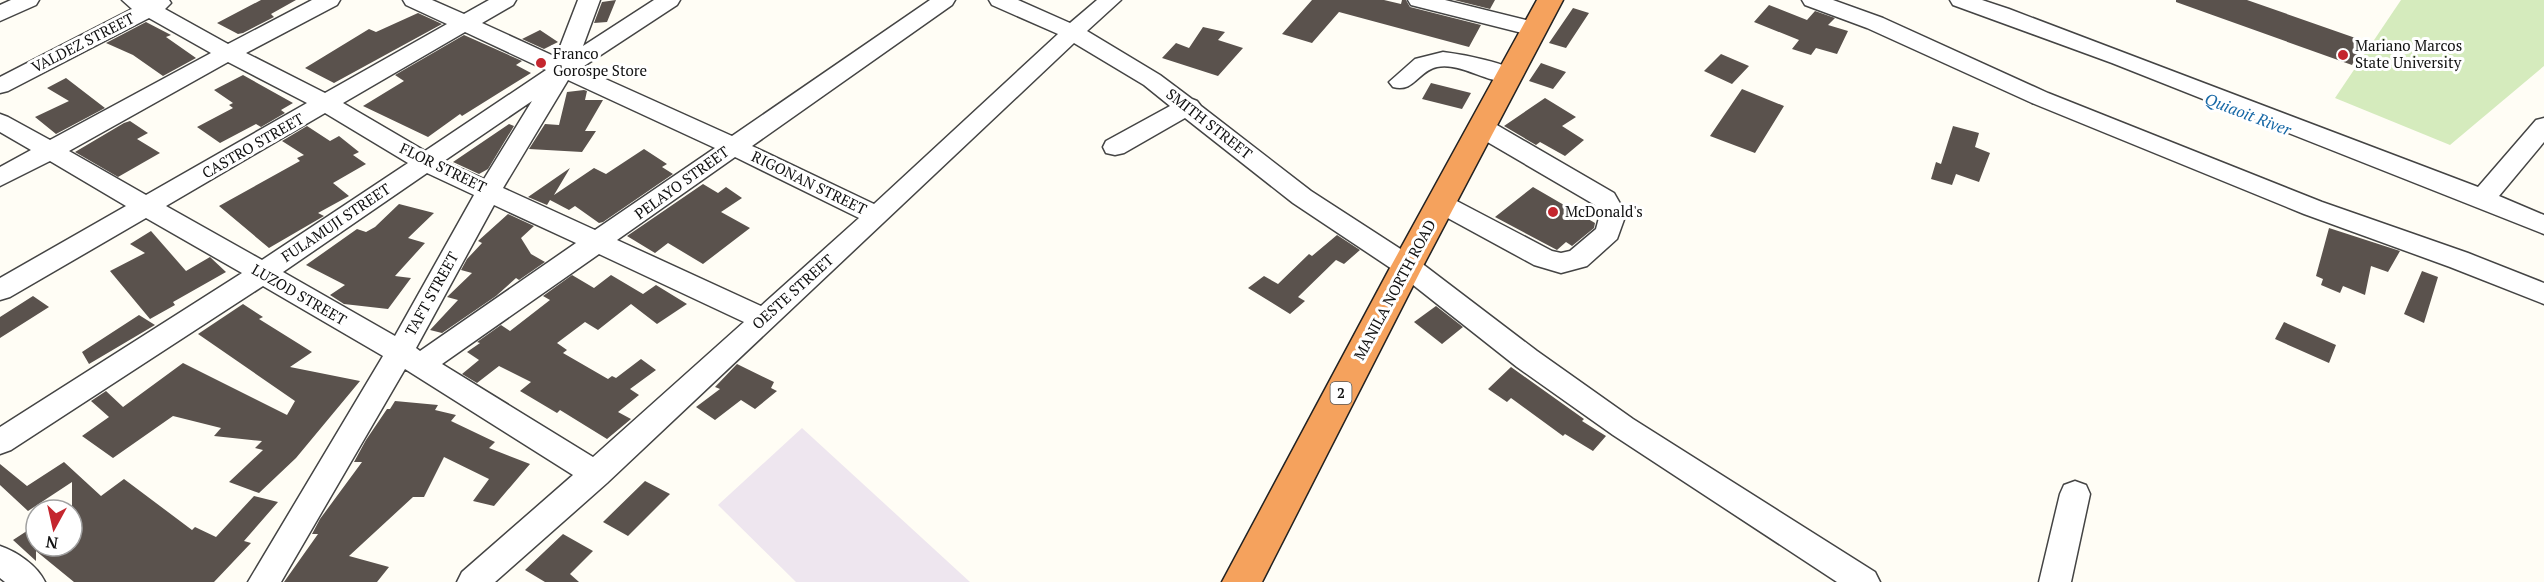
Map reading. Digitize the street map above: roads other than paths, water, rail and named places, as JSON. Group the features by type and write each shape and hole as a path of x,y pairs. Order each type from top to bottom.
{"highway":[{"name":"MANILA NORTH ROAD","path":"1242,582 1407,266 1550,0"}],"street":[{"path":"0,14 28,0"},
{"path":"0,178 329,0"},
{"name":"RIGONAN STREET","path":"414,0 732,146 876,216"},
{"name":"CASTRO STREET","path":"0,290 505,0"},
{"name":"TAFT STREET","path":"264,582 410,359 489,191 564,69 589,0"},
{"name":"FULAMUJI STREET","path":"0,442 261,273 669,0"},
{"name":"PELAYO STREET","path":"410,359 598,243 732,146 944,0"},
{"name":"SMITH STREET","path":"1000,0 1072,32 1152,80 1189,106 1302,197 1407,266 1527,359 1623,427 1864,582"},
{"name":"OESTE STREET","path":"473,582 596,474 1072,32 1110,0"},
{"path":"1419,0 1534,29"},
{"path":"1813,0 1875,23 2040,98 2258,186 2544,294"},
{"path":"1962,0 2103,50 2483,198 2544,225"},
{"name":"FLOR STREET","path":"150,3 228,53 327,104 427,163 763,319"},
{"name":"VALDEZ STREET","path":"0,86 150,3"},
{"path":"1401,82 1423,64 1438,60 1454,61 1510,76"},
{"path":"1115,147 1189,106"},
{"name":"LUZOD STREET","path":"0,122 410,359 596,474"},
{"path":"2483,198 2544,126"},
{"path":"1442,204 1543,258 1561,262 1578,259 1608,233 1613,214 1605,199 1481,127"},
{"path":"2055,582 2074,494"},
{"path":"0,560 29,582"}],"place":[{"name":"Mariano Marcos State University","path":"2343,55"},
{"name":"Franco Gorospe Store","path":"541,63"},
{"name":"McDonald's","path":"1553,212"}],"water label":[{"name":"Quiaoit River","path":"2248,114"}]}
